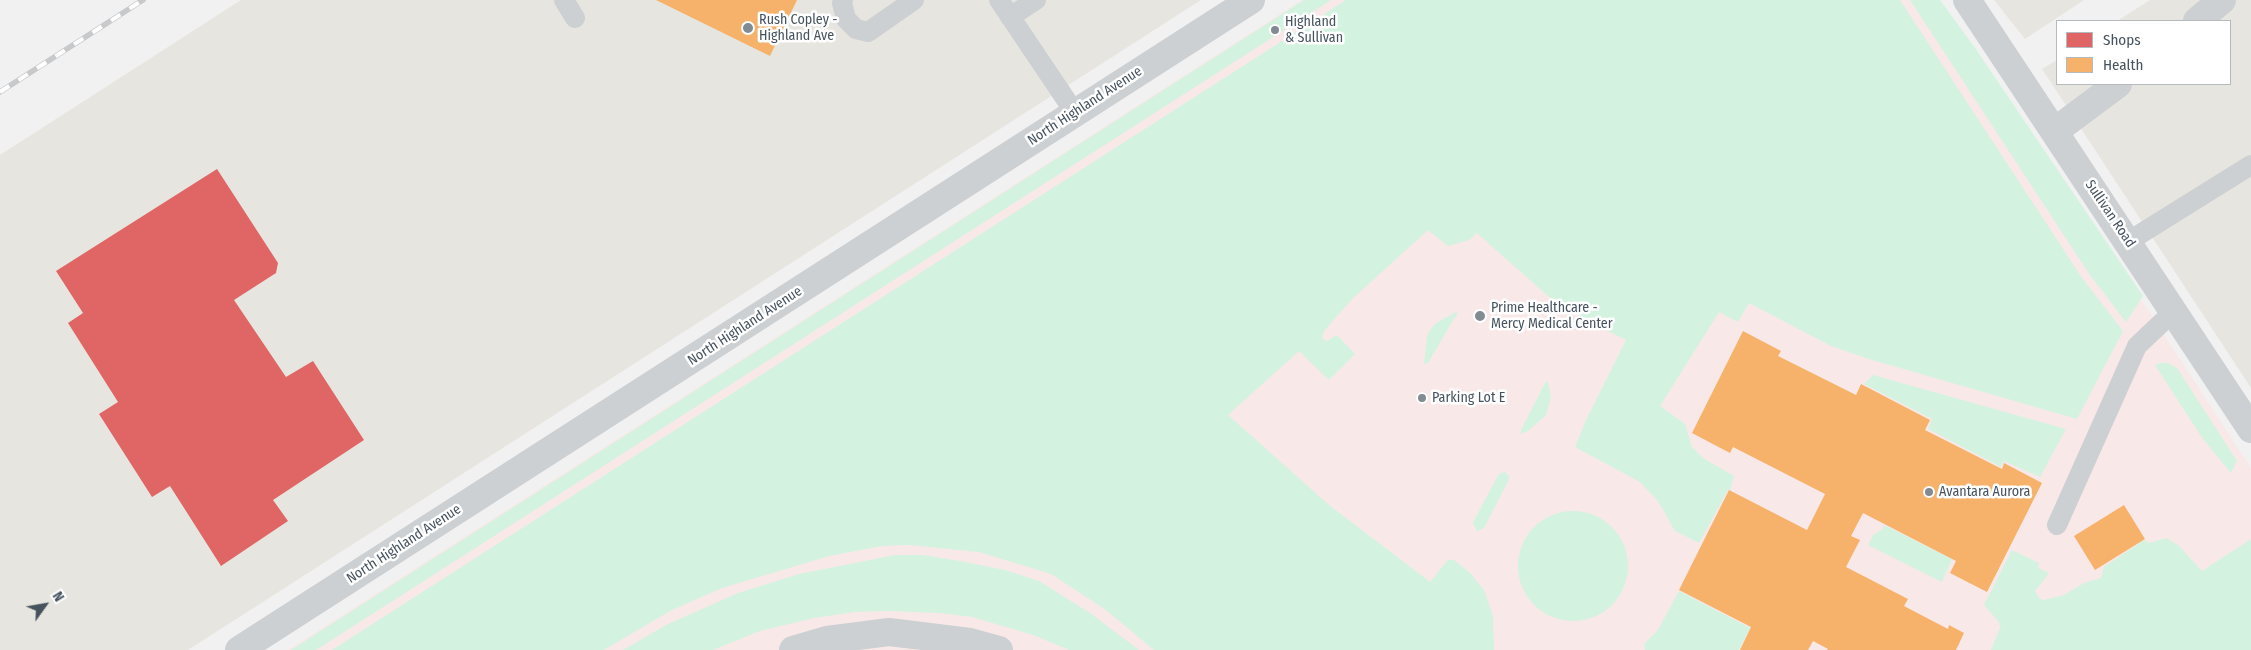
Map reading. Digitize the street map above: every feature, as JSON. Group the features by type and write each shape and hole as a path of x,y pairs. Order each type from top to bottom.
{"street":[{"name":"North Highland Avenue","path":"238,650 1251,0"},
{"name":"Sullivan Road","path":"1967,0 2129,241 2251,429"},
{"path":"2198,20 2222,0"},
{"path":"2055,131 2117,85"},
{"path":"793,650 827,640 888,632 970,642 999,650"}],"lane":[{"path":"564,0 575,18"},
{"path":"843,0 846,19 856,29 868,32 914,0"},
{"path":"1036,0 1004,8 1075,113"},
{"path":"2129,241 2251,165"},
{"path":"2057,524 2137,346 2174,311"}],"shaded area":[{"path":"241,0 1201,0 188,650 0,650 0,155"},
{"name":"Prime Healthcare - Mercy Medical Center","path":"1302,0 1936,0 2114,258 2251,468 2251,650 288,650"},
{"path":"1994,0 2084,0 2025,39"},
{"path":"2150,0 2251,0 2251,388 2042,69 2056,61 2056,85 2231,85 2231,20 2119,20"}],"green space":[{"path":"1304,0 1331,0 316,650 291,650"},
{"name":"Prime Healthcare - Mercy Medical Center","path":"1346,0 1900,0 2082,278 2123,331 2077,419 1869,359 1831,346 1749,303 1738,322 1719,312 1660,406 1685,424 1692,447 1703,458 1734,476 1730,490 1728,490 1699,543 1675,531 1658,501 1640,482 1575,447 1586,420 1626,340 1592,323 1548,296 1477,233 1469,240 1448,246 1428,230 1352,299 1324,331 1322,338 1327,341 1337,335 1355,354 1329,380 1299,351 1228,415 1329,505 1430,582 1448,560 1454,560 1470,573 1484,590 1493,616 1494,650 1154,650 1106,610 1051,574 979,552 909,545 882,546 829,556 722,588 670,611 604,650 332,650"},
{"path":"1910,0 1940,0 1973,45 2143,296 2126,322 2090,275"},
{"path":"1456,312 1458,313 1428,363 1424,364 1427,336 1430,330 1436,323"},
{"path":"2168,363 2177,368 2237,461 2231,473 2203,439 2155,365"},
{"path":"1873,375 2066,429 2040,477 2004,461 2001,467 1928,429 1932,419 1864,384"},
{"path":"1548,382 1551,397 1546,415 1528,431 1521,434 1521,430 1545,383"},
{"path":"1505,472 1509,479 1484,528 1477,531 1473,523 1499,474"},
{"path":"1573,511 1594,515 1612,527 1624,545 1628,566 1624,587 1612,605 1594,617 1573,621 1552,617 1534,605 1522,587 1518,566 1522,545 1534,527 1552,515"},
{"path":"1884,525 1952,559 1942,582 1868,545 1873,535 1882,530"},
{"path":"2166,538 2178,545 2202,571 2251,539 2251,650 1991,650 2000,628 1999,622 1984,605 2012,550 2039,563 2038,568 2049,573 2035,591 2039,598 2044,600 2064,595 2084,583 2101,578 2104,567 2144,540 2149,543"},
{"path":"895,555 923,555 960,561 1005,570 1039,581 1090,613 1139,650 1069,650 1033,635 972,617 939,613 887,611 855,612 814,618 760,631 713,650 623,650 666,625 738,593 799,574"},
{"path":"1679,591 1750,628 1739,650 1645,650 1644,644 1658,630"}],"building: Shops":[{"path":"217,169 278,263 276,273 234,300 286,377 313,361 364,440 273,500 288,521 221,566 170,486 152,497 99,414 118,402 68,323 83,313 56,271"}],"building: Health":[{"name":"Rush Copley - Highland Ave","path":"656,0 797,0 770,56"},
{"name":"Avantara Aurora","path":"1743,331 1781,351 1778,356 1856,395 1861,384 1930,420 1925,430 2002,469 2004,463 2042,483 1987,592 1950,573 1956,561 1863,513 1851,536 1860,540 1846,567 1908,599 1904,606 1948,629 1949,625 1964,633 1956,650 1827,650 1813,641 1808,650 1740,650 1751,627 1679,590 1729,490 1807,530 1825,494 1733,447 1730,453 1692,433"},
{"path":"2124,505 2145,539 2095,570 2074,536"}],"railway":[{"path":"0,92 143,0"}],"place":[{"name":"Rush Copley - Highland Ave","path":"748,28"},
{"name":"Highland & Sullivan","path":"1275,30"},
{"name":"Prime Healthcare - Mercy Medical Center","path":"1480,316"},
{"name":"Parking Lot E","path":"1422,398"},
{"name":"Avantara Aurora","path":"1929,492"}]}
